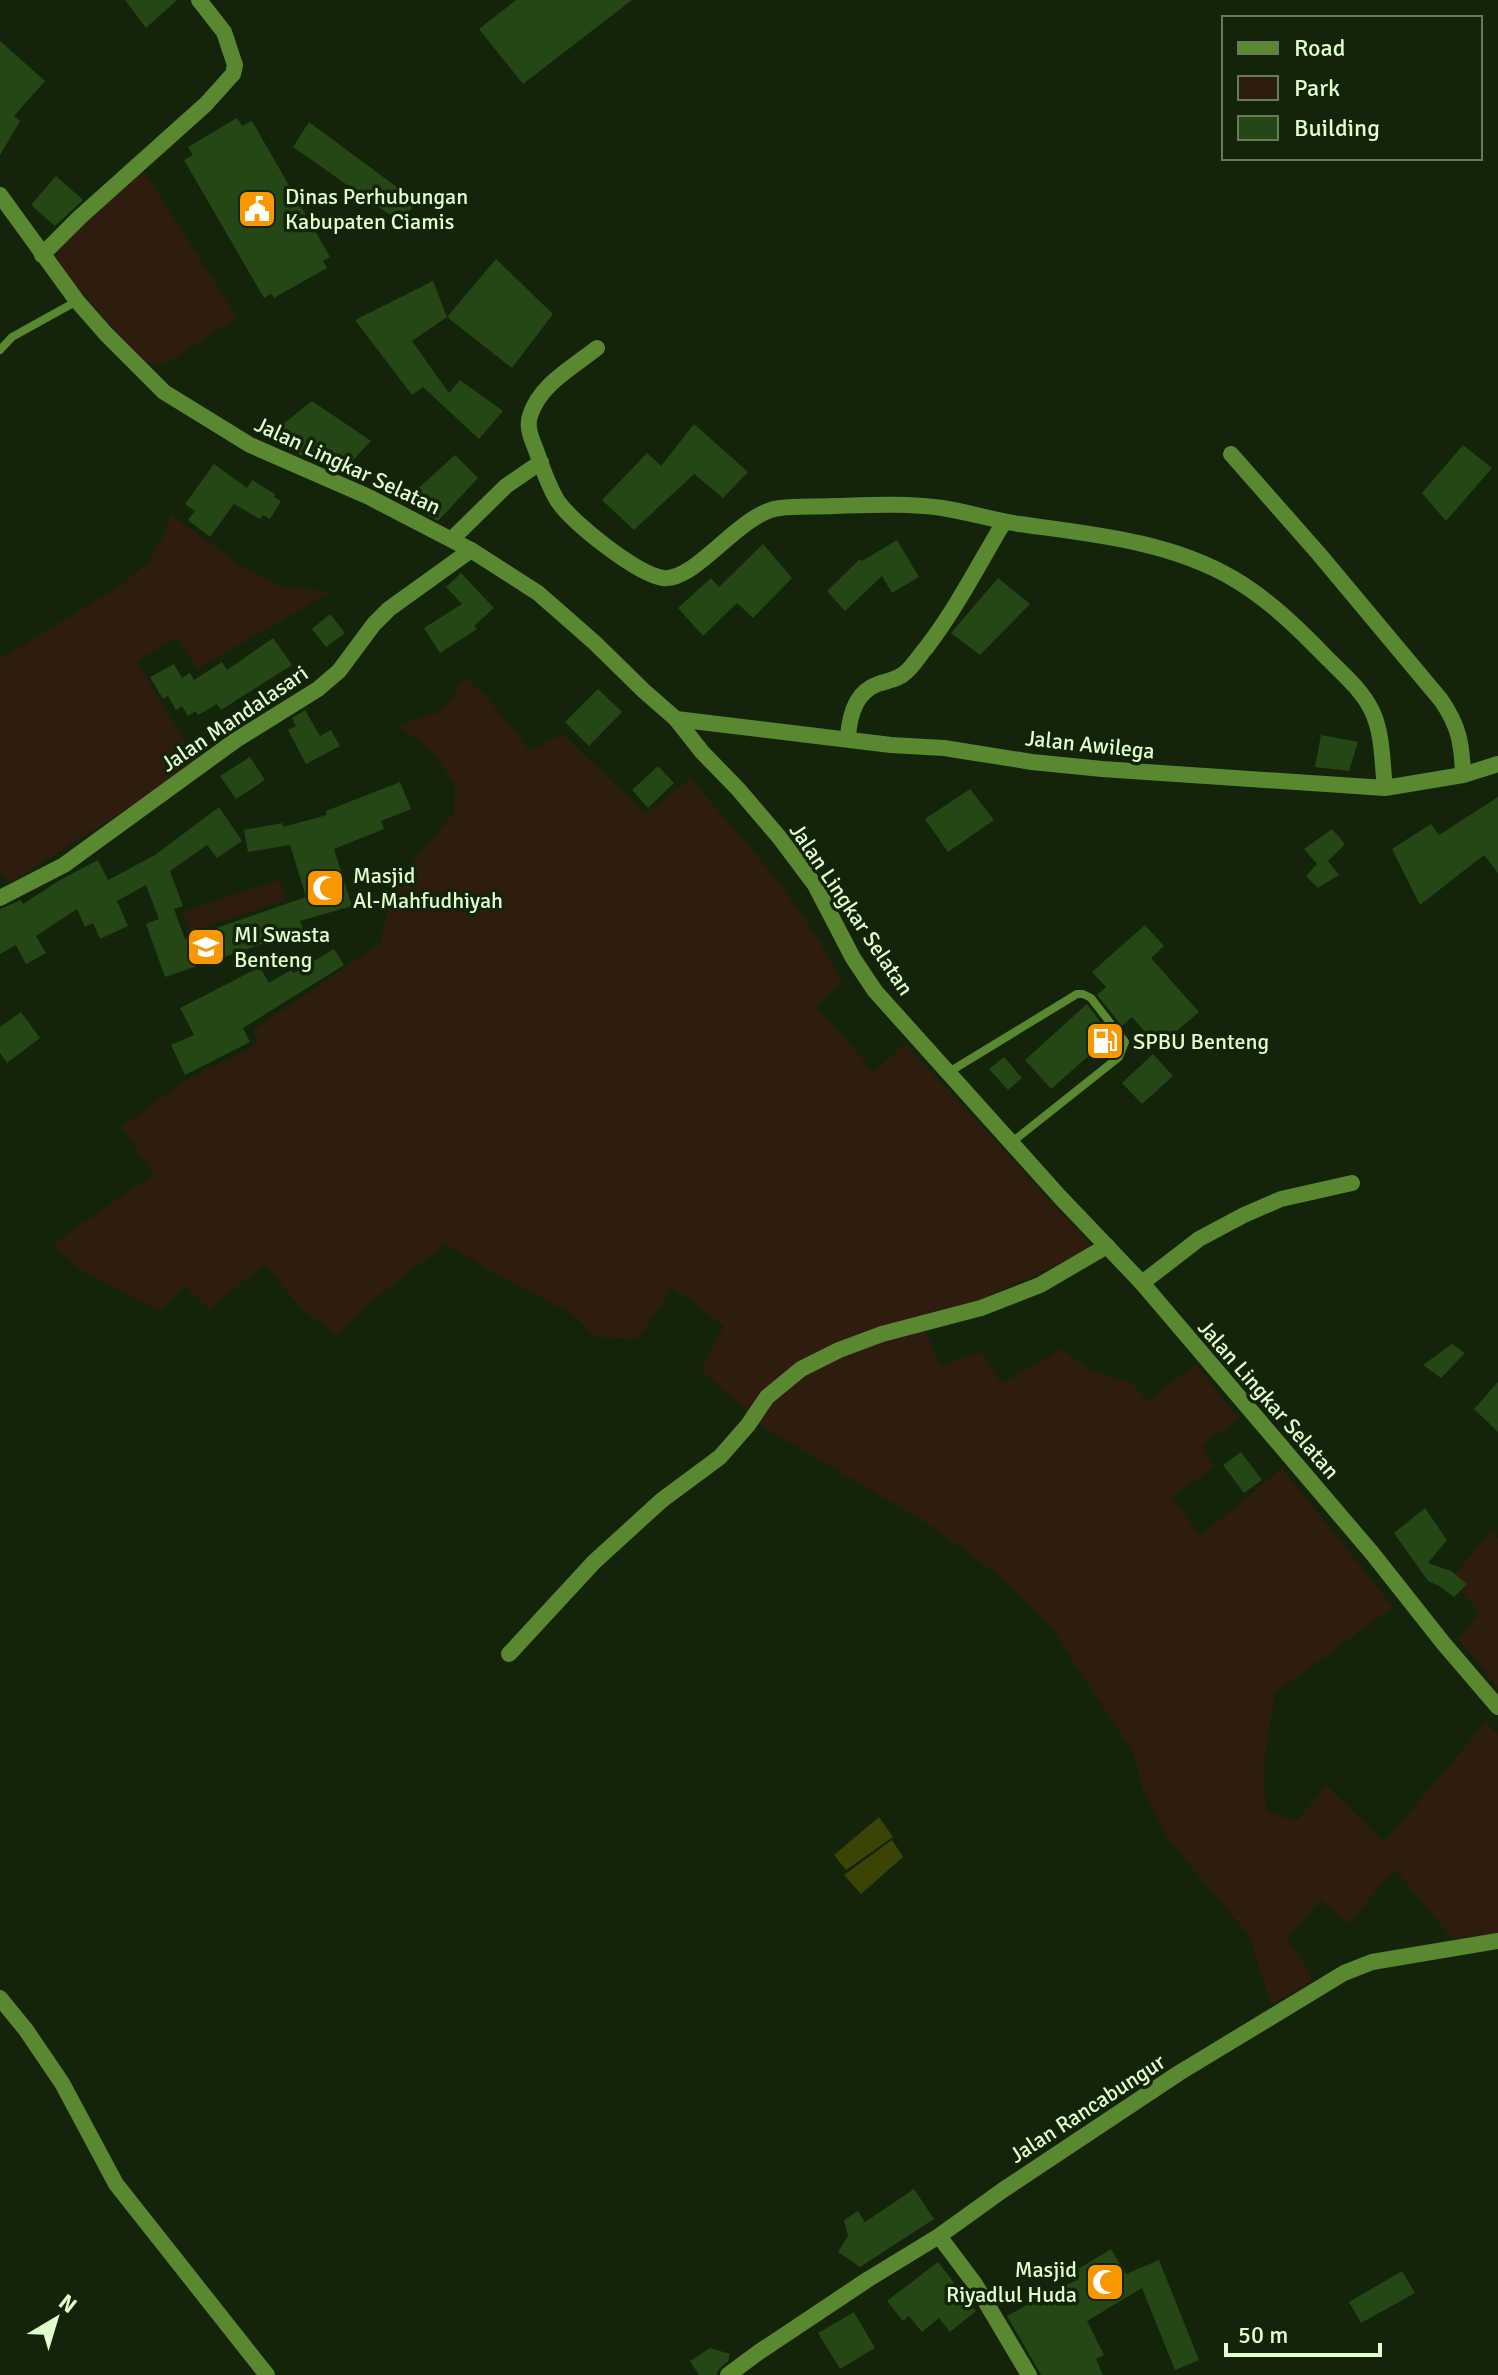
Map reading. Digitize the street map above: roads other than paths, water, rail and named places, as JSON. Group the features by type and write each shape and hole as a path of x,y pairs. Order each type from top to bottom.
{"street":[{"path":"42,255 206,104 233,74 235,65 224,32 199,0"},
{"name":"Jalan Lingkar Selatan","path":"0,195 77,301 164,392 250,445 369,497 471,550 538,593 676,719 779,837 815,885 853,958 875,991 1142,1283 1372,1553 1498,1707"},
{"path":"597,348 544,390 531,412 529,426 558,502 577,523 608,548 659,577 672,578 684,571 740,527 776,508 880,504 942,508 1180,554 1232,578 1260,596 1354,686 1371,709 1378,727 1385,788"},
{"path":"1231,454 1441,700 1454,720 1459,735 1463,775"},
{"path":"452,539 506,486 541,462"},
{"path":"848,739 849,722 863,693 877,684 898,679 908,671 943,625 1004,522"},
{"name":"Jalan Mandalasari","path":"0,898 64,865 236,740 318,689 339,671 389,609 471,550"},
{"name":"Jalan Awilega","path":"676,719 891,745 944,748 1088,768 1385,788 1463,775 1498,764"},
{"path":"1142,1283 1199,1239 1244,1215 1281,1199 1352,1183"},
{"path":"509,1654 594,1562 662,1500 720,1457 767,1397 801,1369 882,1334 996,1303 1040,1285 1107,1246"},
{"name":"Jalan Rancabungur","path":"728,2375 1179,2073 1344,1973 1372,1962 1498,1941"},
{"path":"0,1998 62,2083 116,2184 267,2375"},
{"path":"939,2236 975,2284 1029,2375"}],"lane":[{"path":"0,350 12,337 77,301"},
{"path":"948,1073 1077,994 1091,998 1125,1042 1124,1049 1119,1057 1012,1142"}],"place":[{"name":"Dinas Perhubungan Kabupaten Ciamis","path":"257,209"},
{"name":"Masjid Al-Mahfudhiyah","path":"325,888"},
{"name":"MI Swasta Benteng","path":"206,947"},
{"name":"SPBU Benteng","path":"1105,1041"},
{"name":"Masjid Riyadlul Huda","path":"1105,2282"}]}
